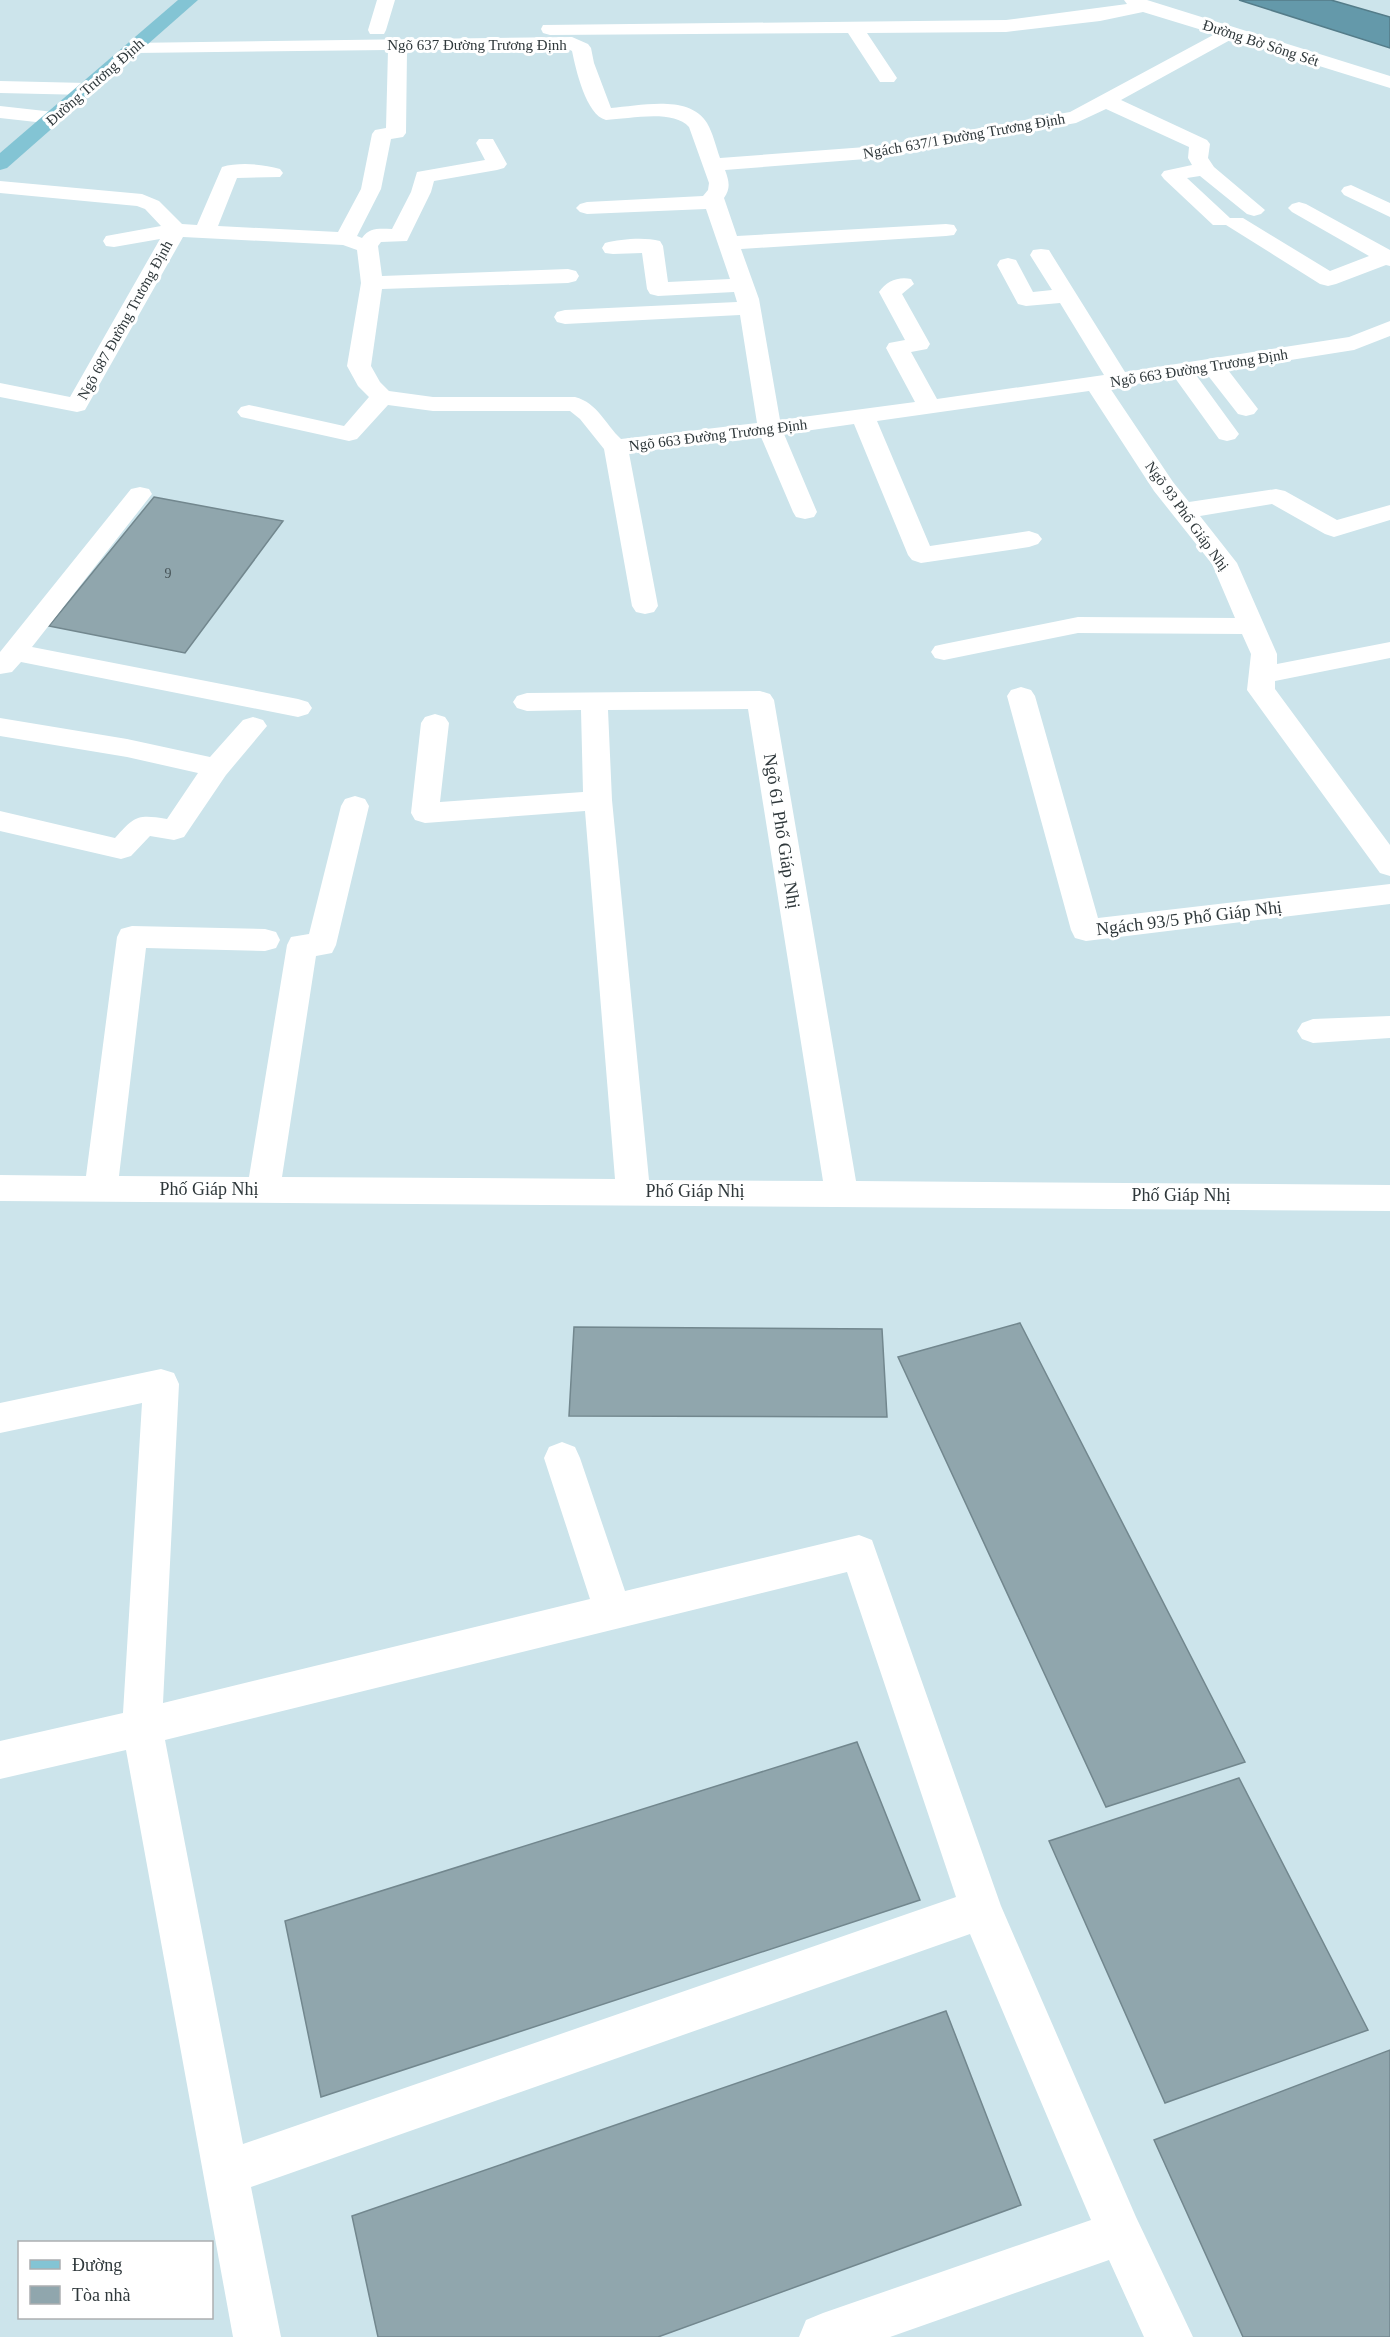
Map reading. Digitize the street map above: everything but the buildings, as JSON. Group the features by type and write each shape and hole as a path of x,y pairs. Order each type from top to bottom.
{"main road":[{"name":"Đường Trương Định","path":"0,164 189,0"}],"street":[{"path":"377,30 386,0"},
{"path":"155,30 1006,26 1100,15 1139,3"},
{"name":"Đường Bờ Sông Sét","path":"1139,3 1390,82"},
{"path":"854,27 887,78"},
{"name":"Ngách 637/1 Đường Trương Định","path":"712,165 879,152 1076,117 1232,32"},
{"name":"Ngõ 637 Đường Trương Định","path":"136,47 572,43 582,48 584,63 603,113 614,116 673,110 690,116 699,125 718,183 718,191 713,197 714,202 748,299 770,430 805,512"},
{"path":"345,239 371,189 382,134 396,133 398,45"},
{"path":"0,87 87,89"},
{"path":"1106,102 1200,144 1198,158 1205,169 1254,210"},
{"path":"0,111 54,118"},
{"path":"249,412 349,434 382,397 370,387 360,366 372,283 367,246 375,235 399,236 421,192 424,176 497,164 486,143"},
{"path":"1205,169 1171,176 1228,222 1328,279 1388,258"},
{"path":"205,232 229,171 273,173"},
{"path":"0,187 142,200 152,205 176,230"},
{"path":"1351,191 1390,211"},
{"path":"587,208 714,202"},
{"path":"1299,208 1388,258"},
{"path":"114,241 176,230 345,239 367,246"},
{"name":"Ngõ 687 Đường Trương Định","path":"0,390 77,405 176,230"},
{"path":"728,243 946,230"},
{"path":"612,248 652,246 658,289 742,285"},
{"name":"Ngõ 93 Phố Giáp Nhị","path":"1041,255 1066,296 1107,382 1163,486 1224,563 1264,654 1261,690 1390,866"},
{"path":"1008,265 1026,299 1066,296"},
{"path":"372,283 568,276"},
{"path":"903,284 890,292 919,344 897,348 930,407"},
{"path":"565,317 748,308"},
{"name":"Ngõ 663 Đường Trương Định","path":"382,397 433,404 574,404 588,411 603,437 616,447 770,430 1182,371 1354,343 1390,328"},
{"path":"1213,366 1246,410"},
{"path":"1182,371 1227,434"},
{"path":"862,417 921,555 1029,539"},
{"path":"616,447 645,606"},
{"path":"140,494 7,661 298,708"},
{"path":"1182,511 1276,495 1334,530 1390,512"},
{"path":"944,652 1078,626 1252,626"},
{"path":"1263,675 1390,650"},
{"name":"Ngách 93/5 Phố Giáp Nhị","path":"1021,696 1086,930 1390,894"},
{"name":"Ngõ 61 Phố Giáp Nhị","path":"527,702 760,700 841,1192"},
{"path":"594,702 598,800 633,1191"},
{"path":"435,723 425,813 598,800"},
{"path":"0,820 121,849 143,825 174,830 216,768 253,726"},
{"path":"0,727 127,748 216,768"},
{"path":"264,1189 302,945 321,945 355,806"},
{"path":"101,1188 132,937 265,940"},
{"path":"1313,1031 1390,1027"},
{"name":"Phố Giáp Nhị","path":"0,1188 841,1192 1390,1198"},
{"path":"0,1418 160,1384 142,1727 257,2337"},
{"path":"562,1458 613,1611"},
{"path":"0,1760 859,1552 981,1909 1120,2233 1169,2337"},
{"path":"226,2173 981,1909"},
{"path":"822,2337 1120,2233"}],"water":[{"path":"1239,0 1331,0 1390,17 1390,48"}]}
